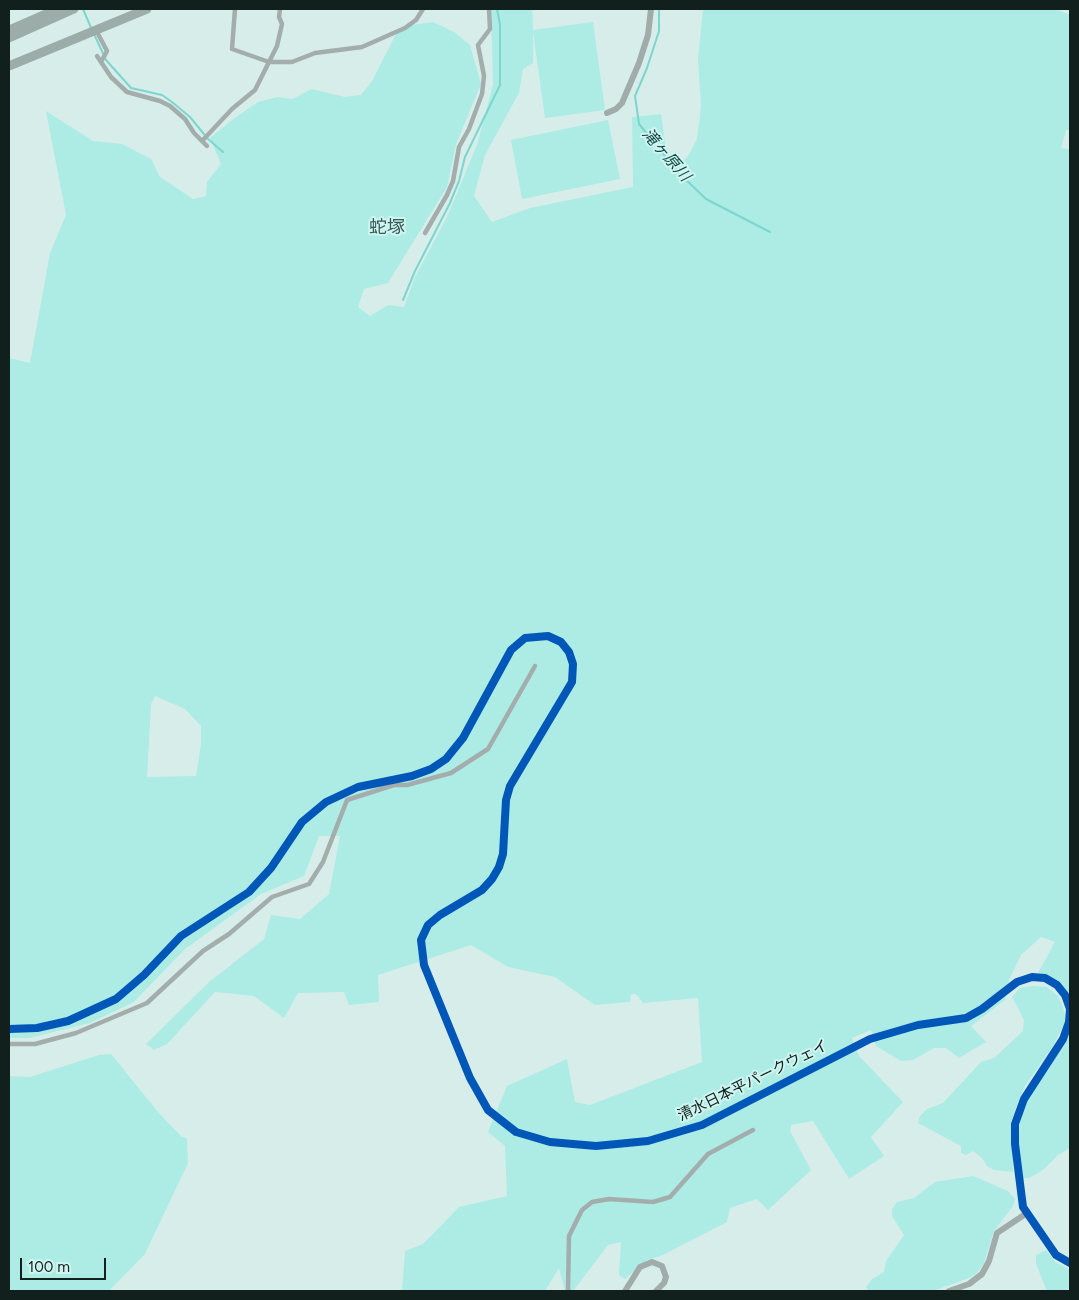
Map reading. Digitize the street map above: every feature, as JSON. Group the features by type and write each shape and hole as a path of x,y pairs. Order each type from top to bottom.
{"highway":[{"path":"9,30 57,9"},
{"path":"9,38 74,9"},
{"path":"9,66 147,9"}],"street":[{"path":"235,9 232,49 269,62 292,62 315,53 362,47 406,28 416,20 422,9"},
{"path":"202,141 232,109 255,90 277,46 282,24 279,17 280,9"},
{"path":"425,233 453,181 459,147 469,129 482,94 484,76 478,44 490,29 489,9"},
{"path":"607,114 619,107 631,82 645,47 651,9"},
{"path":"96,30 107,51 101,62"},
{"path":"97,56 111,77 127,92 160,101 170,106 185,119 207,146"},
{"name":"清水日本平パークウェイ","path":"9,1029 38,1028 68,1022 116,999 144,975 180,936 236,902 254,887 271,868 302,822 326,802 358,787 412,776 431,769 446,759 464,738 511,650 520,641 530,636 542,635 554,638 566,647 572,657 572,682 510,786 506,800 503,854 499,867 492,879 482,890 440,915 428,925 421,940 421,954 470,1078 488,1110 504,1124 524,1135 557,1143 587,1146 640,1142 702,1125 870,1039 918,1025 966,1018 982,1009 1017,982 1025,978 1038,977 1052,981 1062,990 1069,1004 1069,1022 1063,1039 1030,1086 1020,1107 1015,1124 1016,1162 1022,1200 1027,1213"},
{"path":"9,1044 35,1044 76,1033 147,1003 203,951 229,934 272,897 309,884 323,862 347,800 394,785 407,785 451,773 488,749 535,666"},
{"path":"568,1291 569,1236 582,1210 592,1202 609,1199 653,1202 670,1197 708,1154 753,1130"},
{"path":"950,1291 969,1284 982,1274 989,1261 998,1233 1027,1213 1056,1255 1070,1263"},
{"path":"625,1291 640,1267 652,1262 662,1266 666,1276 664,1283 656,1291"}],"shaded area":[{"path":"491,9 532,9 533,30 593,22 605,110 545,118 533,32 533,63 523,69 519,93 485,155 474,196 492,222 530,208 633,187 632,117 661,114 665,142 674,170 688,156 697,139 701,106 698,59 703,9 1056,9 1070,15 1070,130 1066,130 1061,148 1070,149 1070,1001 1061,985 1053,978 1038,973 1055,942 1041,937 1021,955 1009,980 1005,1000 971,1026 986,1042 959,1058 946,1048 934,1048 913,1060 901,1061 876,1046 871,1030 852,1038 859,1056 903,1102 871,1137 884,1156 849,1179 813,1121 791,1125 790,1131 811,1170 768,1210 757,1199 730,1208 727,1222 661,1256 647,1260 625,1279 619,1275 621,1242 608,1245 573,1291 565,1291 559,1268 545,1291 402,1291 405,1251 423,1244 459,1207 507,1196 505,1146 488,1132 507,1086 567,1059 575,1102 590,1105 702,1062 698,998 643,1003 636,994 631,994 630,1002 595,1005 555,977 508,967 471,945 378,975 379,1002 349,1005 344,992 298,993 284,1018 254,996 215,992 167,1044 154,1050 146,1044 209,982 264,939 271,915 300,919 329,894 340,836 319,836 304,876 261,894 185,949 134,1002 90,1023 29,1038 9,1038 9,358 30,363 50,253 66,215 46,111 93,141 122,144 151,159 160,177 193,199 206,196 207,182 221,164 210,138 258,102 277,97 293,99 311,89 345,97 361,95 372,81 396,34 412,25 433,22 454,32 470,45 481,84 456,144 447,187 388,283 364,289 358,307 370,316 388,305 404,307 415,277 447,217 477,145 493,85","holes":["155,696 185,709 201,726 201,745 196,776 147,777 151,704"]},
{"path":"608,120 620,179 522,199 511,140"},
{"path":"1033,986 1047,987 1058,996 1066,1020 1053,1046 1025,1086 1011,1122 1013,1172 994,1170 987,1166 982,1158 973,1151 966,1155 961,1153 961,1146 918,1123 920,1116 927,1109 943,1103 981,1062 994,1058 1023,1031 1024,1020 1012,997 1020,988"},
{"path":"1070,1034 1070,1148 1058,1155 1043,1170 1029,1178 1022,1178 1018,1145 1020,1121 1027,1099"},
{"path":"111,1054 158,1112 181,1136 187,1139 188,1163 145,1254 109,1291 9,1291 9,1076 30,1077 99,1055"},
{"path":"973,1176 1008,1191 1015,1199 1013,1206 994,1231 984,1263 977,1273 969,1278 933,1291 869,1291 866,1287 872,1279 884,1272 886,1261 904,1235 892,1216 892,1209 897,1202 914,1198 935,1182"},
{"path":"1046,1250 1055,1262 1070,1270 1070,1291 1047,1291 1036,1264 1036,1255"}],"waterway":[{"path":"83,9 92,30"},
{"path":"403,300 415,271 450,203 459,181 465,157 500,85 500,24 497,9"},
{"name":"滝ヶ原川","path":"659,9 659,31 647,68 635,96 639,124 679,173 706,199 770,232"},
{"path":"94,34 106,60 131,88 162,95 190,117 208,139 223,152"}],"cycle path":[{"path":"9,1029 37,1028 68,1021 116,999 144,975 181,936 249,892 271,868 302,822 326,802 358,787 412,776 431,769 446,759 463,738 511,650 525,638 548,636 561,642 569,652 573,664 572,682 510,786 506,800 503,854 499,867 492,879 482,890 440,915 428,925 421,940 424,965 470,1078 488,1110 516,1132 550,1142 596,1146 648,1141 702,1125 870,1039 918,1025 966,1018 982,1009 1017,982 1032,977 1045,978 1057,985 1065,995 1070,1009 1069,1022 1063,1039 1024,1099 1015,1124 1015,1144 1023,1207 1056,1255 1070,1263"}],"district":[{"name":"蛇塚","path":"387,228"}]}
